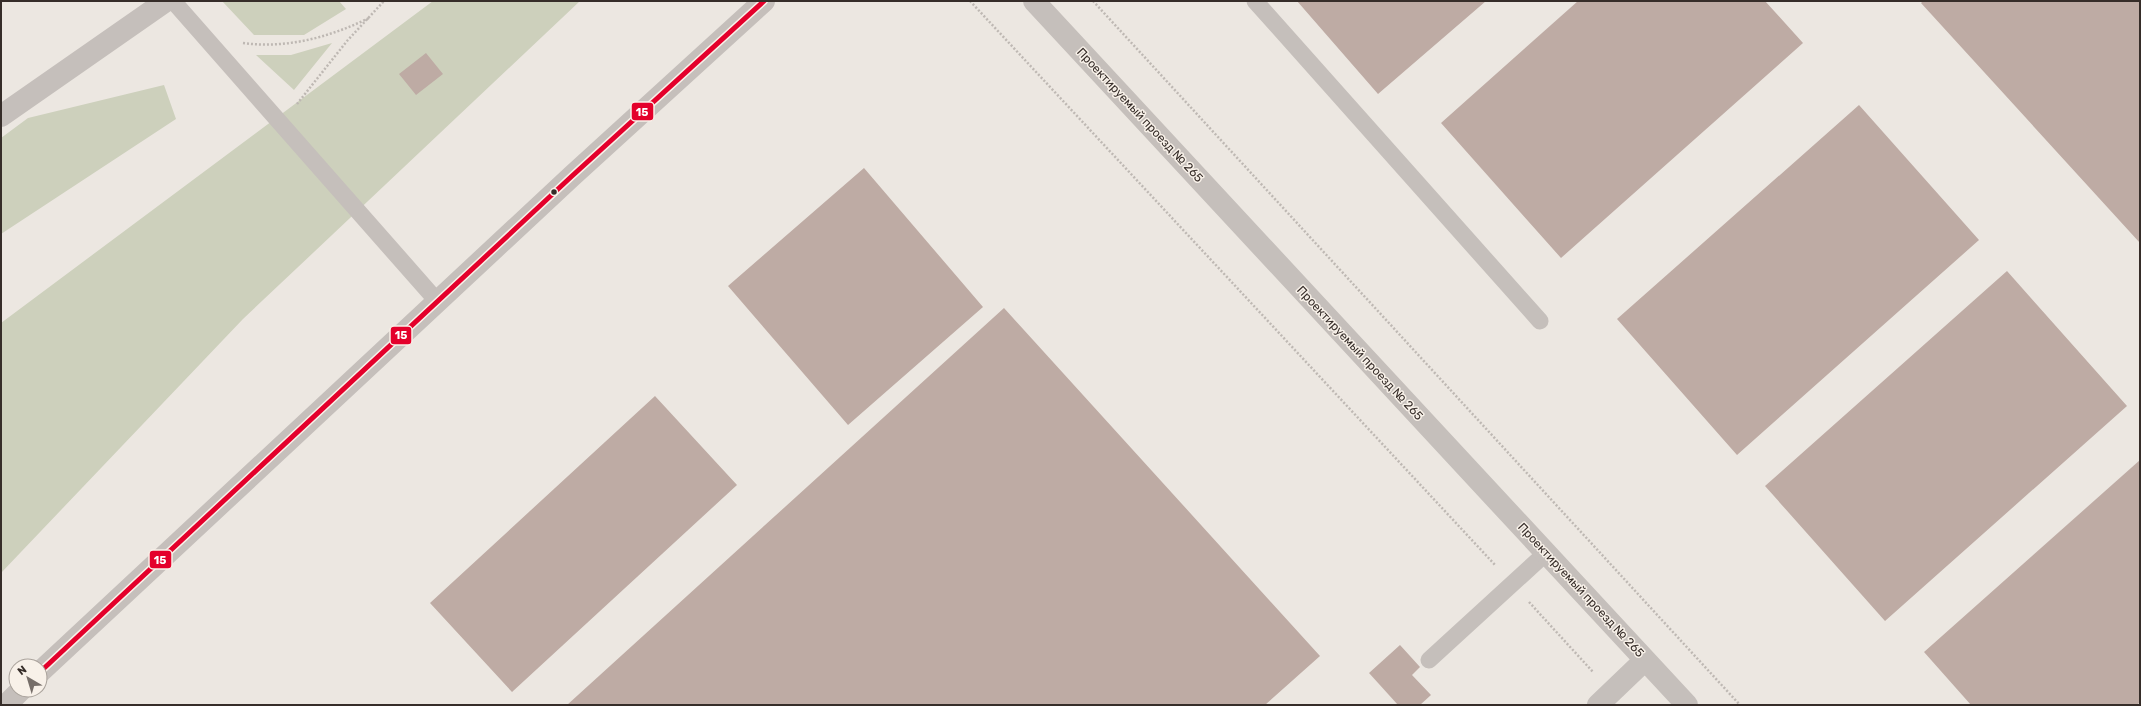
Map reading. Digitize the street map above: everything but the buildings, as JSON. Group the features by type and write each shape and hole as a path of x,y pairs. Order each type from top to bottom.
{"street":[{"path":"1,116 166,1"},
{"path":"48,665 437,301 764,1"},
{"name":"Проектируемый проезд № 265","path":"1034,1 1687,705"},
{"path":"1598,705 1645,660"},
{"path":"6,705 13,698"}],"lane":[{"path":"173,1 203,37 437,301"},
{"path":"1255,1 1540,320"},
{"path":"1429,660 1546,553"}],"path":[{"path":"280,124 347,41 384,1"},
{"path":"970,1 1595,674"},
{"path":"1093,1 1740,705"},
{"path":"203,37 250,44 300,42 346,30 369,18"}],"green space":[{"path":"222,1 339,1 346,9 304,35 254,35"},
{"path":"433,1 580,1 243,319 1,573 1,323"},
{"path":"332,43 294,90 256,55 291,55"},
{"path":"164,85 176,119 1,234 1,138 28,118"}],"transit line":[{"name":"15","path":"48,665 572,176 764,1"}]}
